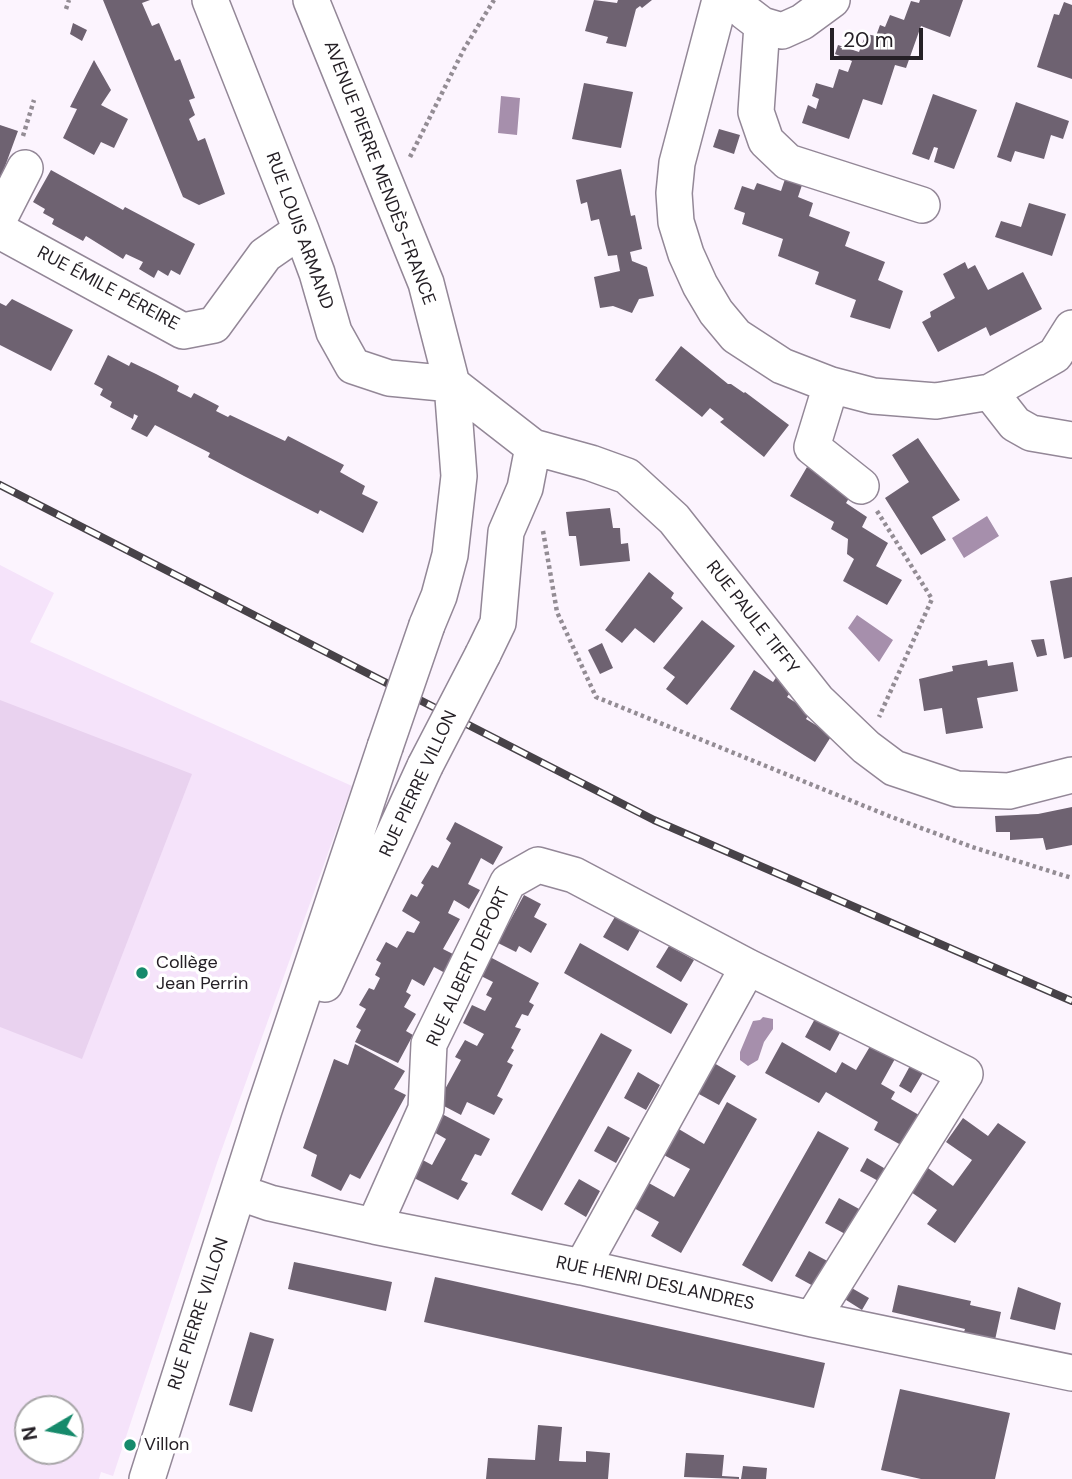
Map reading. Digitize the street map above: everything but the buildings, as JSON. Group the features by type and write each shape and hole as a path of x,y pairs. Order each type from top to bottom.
{"street":[{"name":"RUE LOUIS ARMAND","path":"210,0 317,272 334,332 353,366 389,379 452,384"},
{"name":"AVENUE PIERRE MENDÈS-FRANCE","path":"311,0 426,283 452,384 459,476 450,555 433,611"},
{"path":"832,0 802,22 782,32 762,25 741,9 719,2 677,163 674,193 676,222 699,285 716,312 736,336 782,366 831,385 873,396 936,401 990,392 1055,355 1072,328"},
{"path":"762,25 756,112 766,141 788,162 922,205"},
{"path":"0,216 25,168"},
{"name":"RUE ÉMILE PÉREIRE","path":"0,231 184,331 214,325 265,255 301,230"},
{"name":"RUE PAULE TIFFY","path":"452,384 533,447 627,476 674,519 818,701 866,747 894,768 957,789 1009,790 1072,775"},
{"path":"831,385 812,447 861,486"},
{"path":"990,392 1015,424 1031,433 1072,440"},
{"name":"RUE PIERRE VILLON","path":"264,1110 346,940 425,766 498,623 506,532 525,488 533,447"},
{"name":"RUE PIERRE VILLON","path":"147,1479 264,1110 433,611"},
{"name":"RUE ALBERT DEPORT","path":"374,1226 426,1109 429,1044 508,881 538,865 574,875 748,967 965,1074 812,1319"},
{"path":"582,1267 748,967"},
{"name":"RUE HENRI DESLANDRES","path":"238,1192 270,1203 374,1226 582,1267 812,1319 1072,1373"}],"path":[{"path":"66,9 69,0"},
{"path":"392,198 464,49 494,0"},
{"path":"861,486 932,599 866,747"},
{"path":"541,520 557,612 596,697 889,816 972,847 1072,878"}],"shaded area":[{"path":"501,96 520,98 517,135 498,133"},
{"path":"987,516 999,536 964,558 952,538"},
{"name":"Collège Jean Perrin","path":"0,565 54,593 30,642 352,786 218,1160 113,1476 101,1472 99,1479 0,1479"},
{"path":"857,615 893,640 879,662 848,628"},
{"path":"0,700 192,774 82,1059 0,1027"},
{"path":"763,1017 773,1019 773,1029 764,1042 758,1060 748,1066 740,1060 740,1052 753,1021"}],"railway":[{"path":"0,485 654,820 1072,1001"}],"place":[{"name":"Collège Jean Perrin","path":"142,973"},
{"name":"Villon","path":"130,1445"}]}
